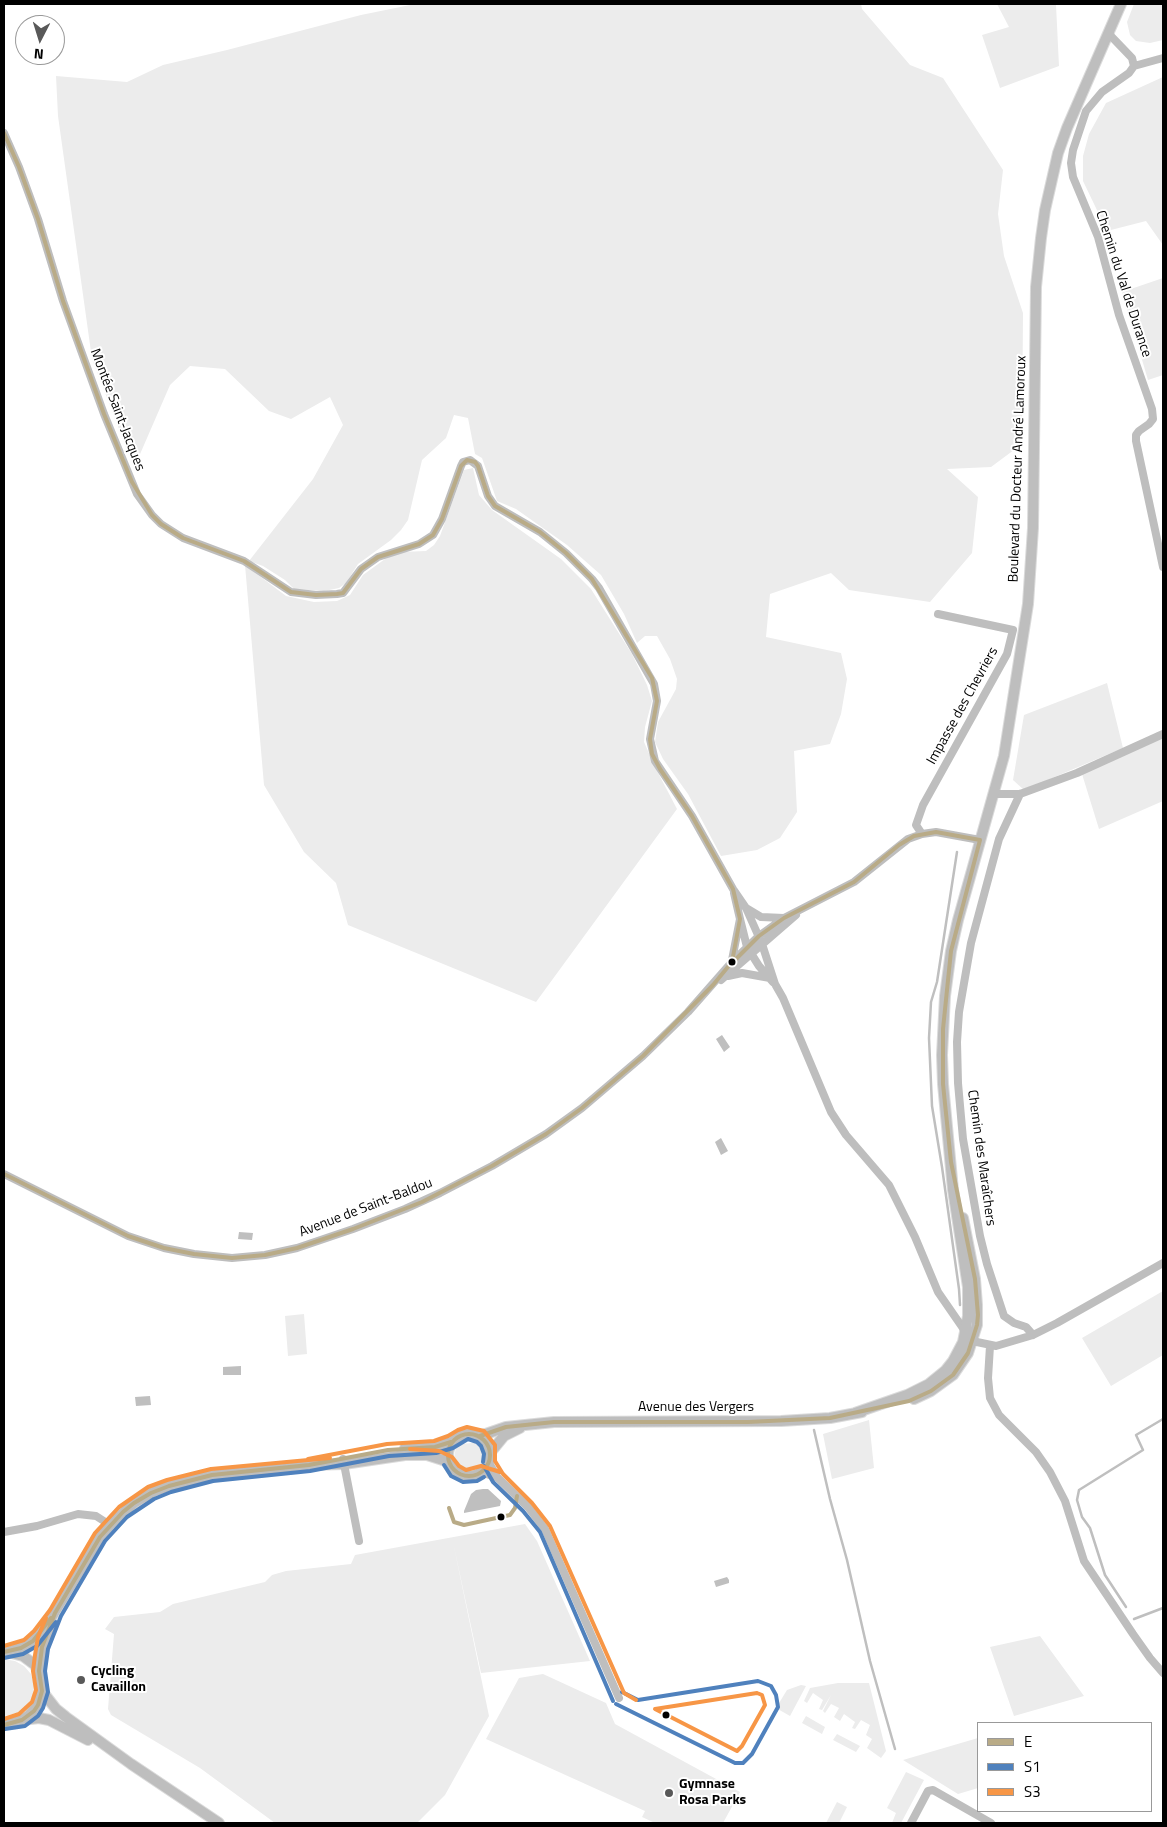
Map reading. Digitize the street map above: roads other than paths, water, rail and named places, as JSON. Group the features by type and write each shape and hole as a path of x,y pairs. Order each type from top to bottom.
{"main road":[{"name":"Boulevard du Docteur André Lamoroux","path":"855,1413 907,1395 929,1384 945,1371 958,1351 966,1332 969,1301 953,1190 943,1084 942,1055 945,996 951,951 958,920 994,794 1010,725 1028,604 1033,528 1036,288 1040,238 1049,188 1058,153 1121,4"},
{"name":"Boulevard du Docteur André Lamoroux","path":"855,1413 890,1406 931,1391 953,1375 968,1353 978,1315 968,1240 951,1162"},
{"name":"Avenue des Vergers","path":"480,1436 506,1427 573,1421 781,1421 830,1418 855,1413"},
{"name":"Avenue des Vergers","path":"490,1458 504,1436 536,1424"},
{"path":"343,1461 388,1450 435,1447 451,1442 461,1434 468,1433 480,1436 487,1443 490,1458 481,1472 476,1475 465,1476 455,1471 449,1462 448,1452 451,1442"},
{"path":"7,1652 33,1641 55,1613 100,1537 134,1503 151,1493 169,1486 212,1475 343,1461 415,1455 437,1457 449,1462"},
{"path":"22,1720 38,1705 42,1691 39,1671 42,1647 55,1613"},
{"path":"7,1652 17,1653 30,1660 39,1671"},
{"path":"42,1691 56,1709 66,1717 131,1764 219,1823"},
{"path":"5,1724 39,1718 49,1720 131,1764"}],"street":[{"path":"1108,33 1132,58 1134,66 1163,58"},
{"name":"Chemin du Val de Durance","path":"1134,66 1129,73 1102,92 1086,110 1071,162 1073,177 1098,237 1120,315 1152,409 1152,419 1136,435 1136,441 1163,567"},
{"name":"Montée Saint-Jacques","path":"4,133 20,167 38,219 62,300 104,414 132,482 152,515 161,524 183,538 244,561 291,592 316,595 337,594 343,593 361,569 378,558 419,544 433,534 442,519 461,466 467,460 475,462 488,496 495,506 527,524 553,542 584,570 599,588 654,684 657,701 650,739 655,761 692,816 733,889"},
{"name":"Impasse des Chevriers","path":"922,834 916,825 923,805 1007,654 1013,630 938,614"},
{"path":"994,794 1020,794 1077,773 1163,734"},
{"name":"Chemin des Maraîchers","path":"1020,794 1000,839 971,943 959,1012 957,1042 958,1083 963,1139 980,1236 987,1264 1004,1316 1014,1323 1026,1327 1033,1335"},
{"name":"Avenue de Saint-Baldou","path":"713,985 726,977 759,936 784,918 803,910 854,882 899,845 914,836 936,832 980,840"},
{"path":"733,889 746,908 759,936 773,981"},
{"path":"733,889 749,950 773,981 783,998 831,1112 851,1141 889,1186 915,1237 938,1292 972,1341 990,1346 1033,1335 1057,1324 1163,1263"},
{"path":"746,908 761,917 784,918"},
{"name":"Avenue de Saint-Baldou","path":"4,1174 116,1230 164,1248 208,1256 232,1258 265,1256 291,1250 353,1229 422,1202 526,1148 608,1086 665,1035 713,985 732,962 749,950 762,944 803,910"},
{"path":"732,962 740,919"},
{"path":"726,977 742,973 773,981"},
{"path":"958,1351 972,1341"},
{"path":"990,1346 988,1383 990,1398 999,1415 1036,1452 1050,1472 1065,1502 1084,1560 1132,1634 1163,1673"},
{"path":"490,1458 498,1478 528,1507 545,1530 619,1698"},
{"path":"343,1461 360,1541"},
{"path":"481,1472 498,1478"},
{"path":"4,1532 37,1526 78,1514 96,1516 110,1525"},
{"path":"912,1823 928,1791 933,1790 991,1823"}],"waterway":[{"path":"957,852 937,982 931,1002 929,1038 932,1106 960,1305"},
{"path":"1126,1607 1105,1575 1090,1528 1082,1517 1077,1500 1079,1490 1143,1450 1136,1435 1163,1419"},
{"path":"814,1430 870,1661 895,1749"},
{"path":"1134,1619 1163,1608"}],"place":[{"name":"Cycling Cavaillon","path":"81,1680"},
{"name":"Gymnase Rosa Parks","path":"669,1793"}]}
